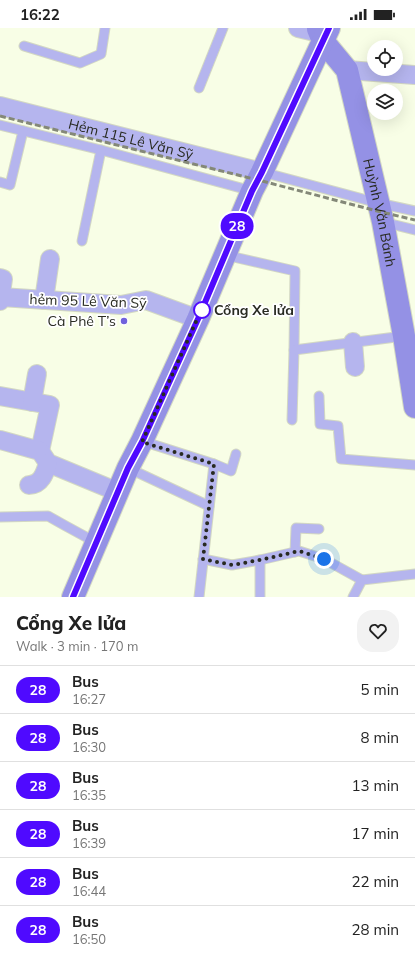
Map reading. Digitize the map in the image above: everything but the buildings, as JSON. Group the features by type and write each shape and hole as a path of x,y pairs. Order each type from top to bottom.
{"main road":[{"name":"Huỳnh Văn Bánh","path":"322,32 347,70 381,213 408,343 415,407"},
{"path":"73,597 128,468 142,442 198,319 322,32"}],"street":[{"path":"298,28 322,32"},
{"path":"347,70 415,75"},
{"name":"Hẻm 115 Lê Văn Sỹ","path":"0,106 257,182"},
{"name":"hẻm 95 Lê Văn Sỹ","path":"44,300 50,259"},
{"path":"0,278 4,279 0,299"},
{"name":"hẻm 95 Lê Văn Sỹ","path":"0,299 121,304 146,300 198,319"},
{"path":"353,342 355,367"},
{"path":"32,402 37,374"},
{"path":"0,396 50,405 44,457 45,472 40,481 34,485 30,485"},
{"path":"0,440 44,457 118,492"}],"lane":[{"path":"24,46 80,62 101,54 105,28"},
{"path":"200,88 223,28"},
{"path":"0,125 101,150 257,182 381,213 415,230"},
{"path":"0,182 10,184 23,131"},
{"path":"82,241 101,150"},
{"path":"381,213 415,211"},
{"path":"225,255 295,271 292,420"},
{"path":"294,350 353,342 408,343"},
{"path":"319,396 320,424 338,426 342,459 415,465"},
{"path":"142,442 214,464 231,471 236,454"},
{"path":"199,597 214,464"},
{"path":"128,468 209,506"},
{"path":"0,517 48,516 97,543"},
{"path":"296,552 296,528 319,529"},
{"path":"203,559 232,565 299,551 324,559 362,580 415,574"},
{"path":"260,560 260,597"},
{"path":"353,597 362,580"}],"railway":[{"path":"0,116 415,220"}],"bus line":[{"name":"28","path":"73,597 128,468 142,442 198,319 252,191 329,28"}],"place":[{"name":"Cổng Xe lửa","path":"202,310"},
{"name":"Cà Phê T’s","path":"124,321"}],"route":[{"path":"202,310 203,306 142,442 214,464 203,559 232,565 299,551 324,559"}]}
